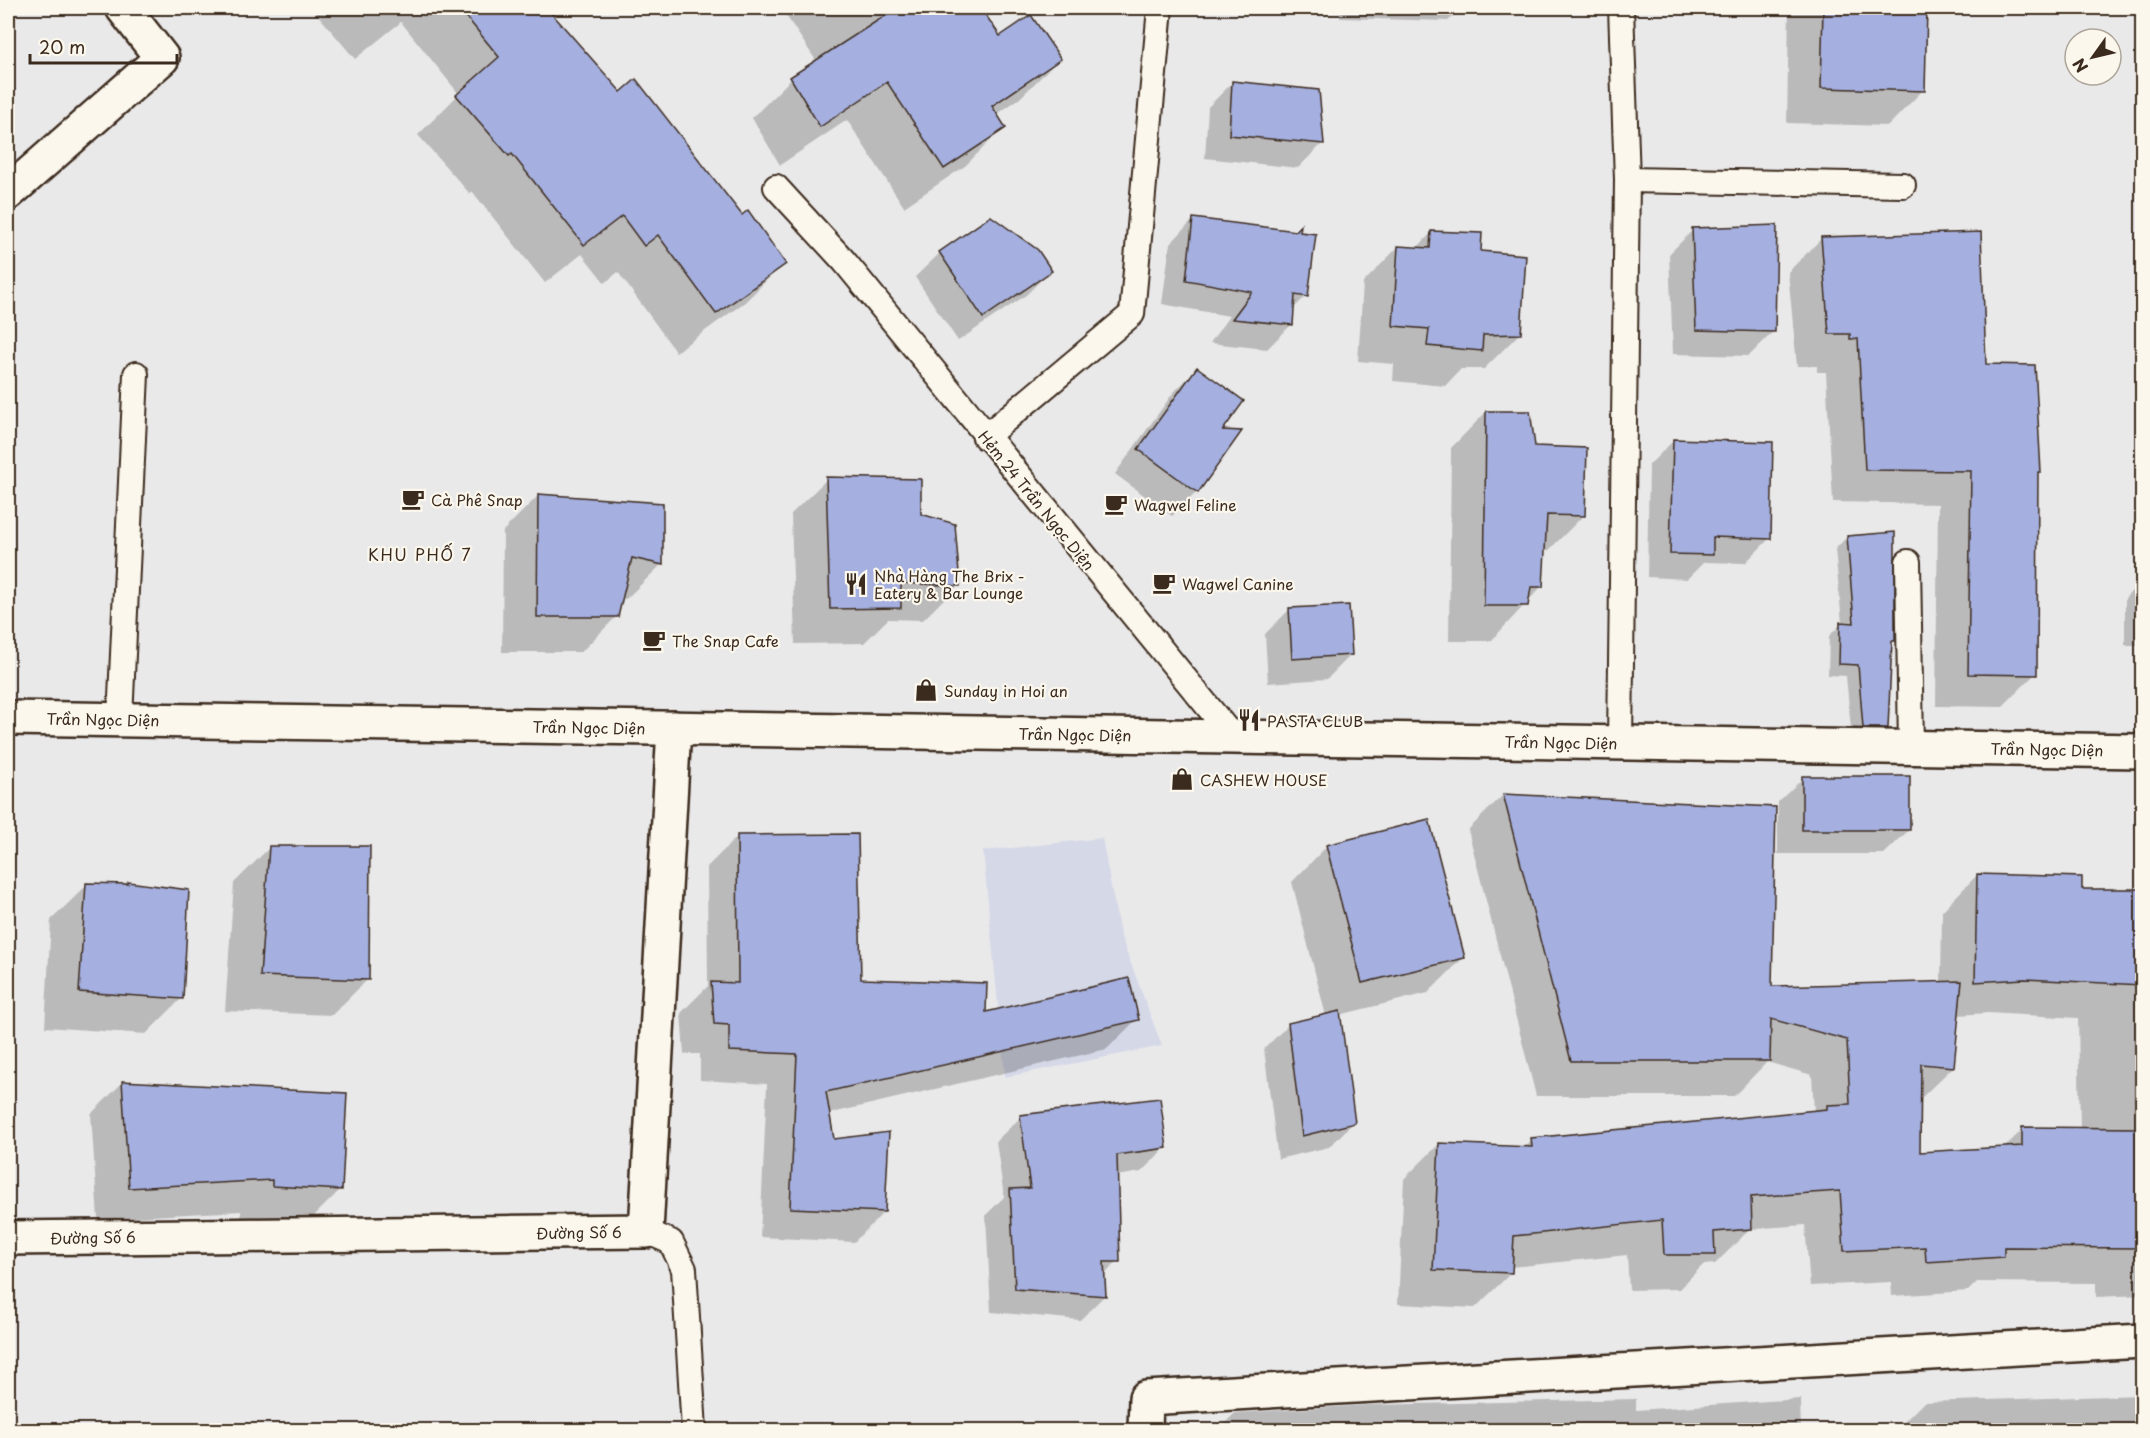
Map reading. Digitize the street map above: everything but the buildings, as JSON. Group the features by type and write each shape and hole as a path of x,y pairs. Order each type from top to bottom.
{"street":[{"path":"8,193 162,57 123,8"},
{"name":"Trần Ngọc Diện","path":"8,718 2142,751"},
{"path":"646,1231 674,728"},
{"name":"Đường Số 6","path":"8,1238 646,1231"},
{"path":"1144,1431 1146,1398 2142,1341"}],"lane":[{"path":"985,437 1132,314 1160,8"},
{"path":"1620,743 1627,180 1621,8"},
{"path":"1627,180 1903,185"},
{"name":"Hẻm 24 Trần Ngọc Diện","path":"776,187 844,261 985,437 1232,736"},
{"path":"120,719 135,374"},
{"path":"1908,562 1911,747"},
{"path":"646,1231 671,1242 684,1269 694,1431"}],"shaded area":[{"path":"1102,838 1120,934 1162,1046 1005,1077 983,851"}],"place":[{"name":"Cà Phê Snap","path":"413,499"},
{"name":"Wagwel Feline","path":"1116,504"},
{"name":"Wagwel Canine","path":"1164,583"},
{"name":"Nhà Hàng The Brix - Eatery & Bar Lounge","path":"856,584"},
{"name":"The Snap Cafe","path":"654,640"},
{"name":"Sunday in Hoi an","path":"926,690"},
{"name":"PASTA CLUB","path":"1249,720"},
{"name":"CASHEW HOUSE","path":"1182,779"}],"district":[{"name":"KHU PHỐ 7","path":"420,554"}]}
